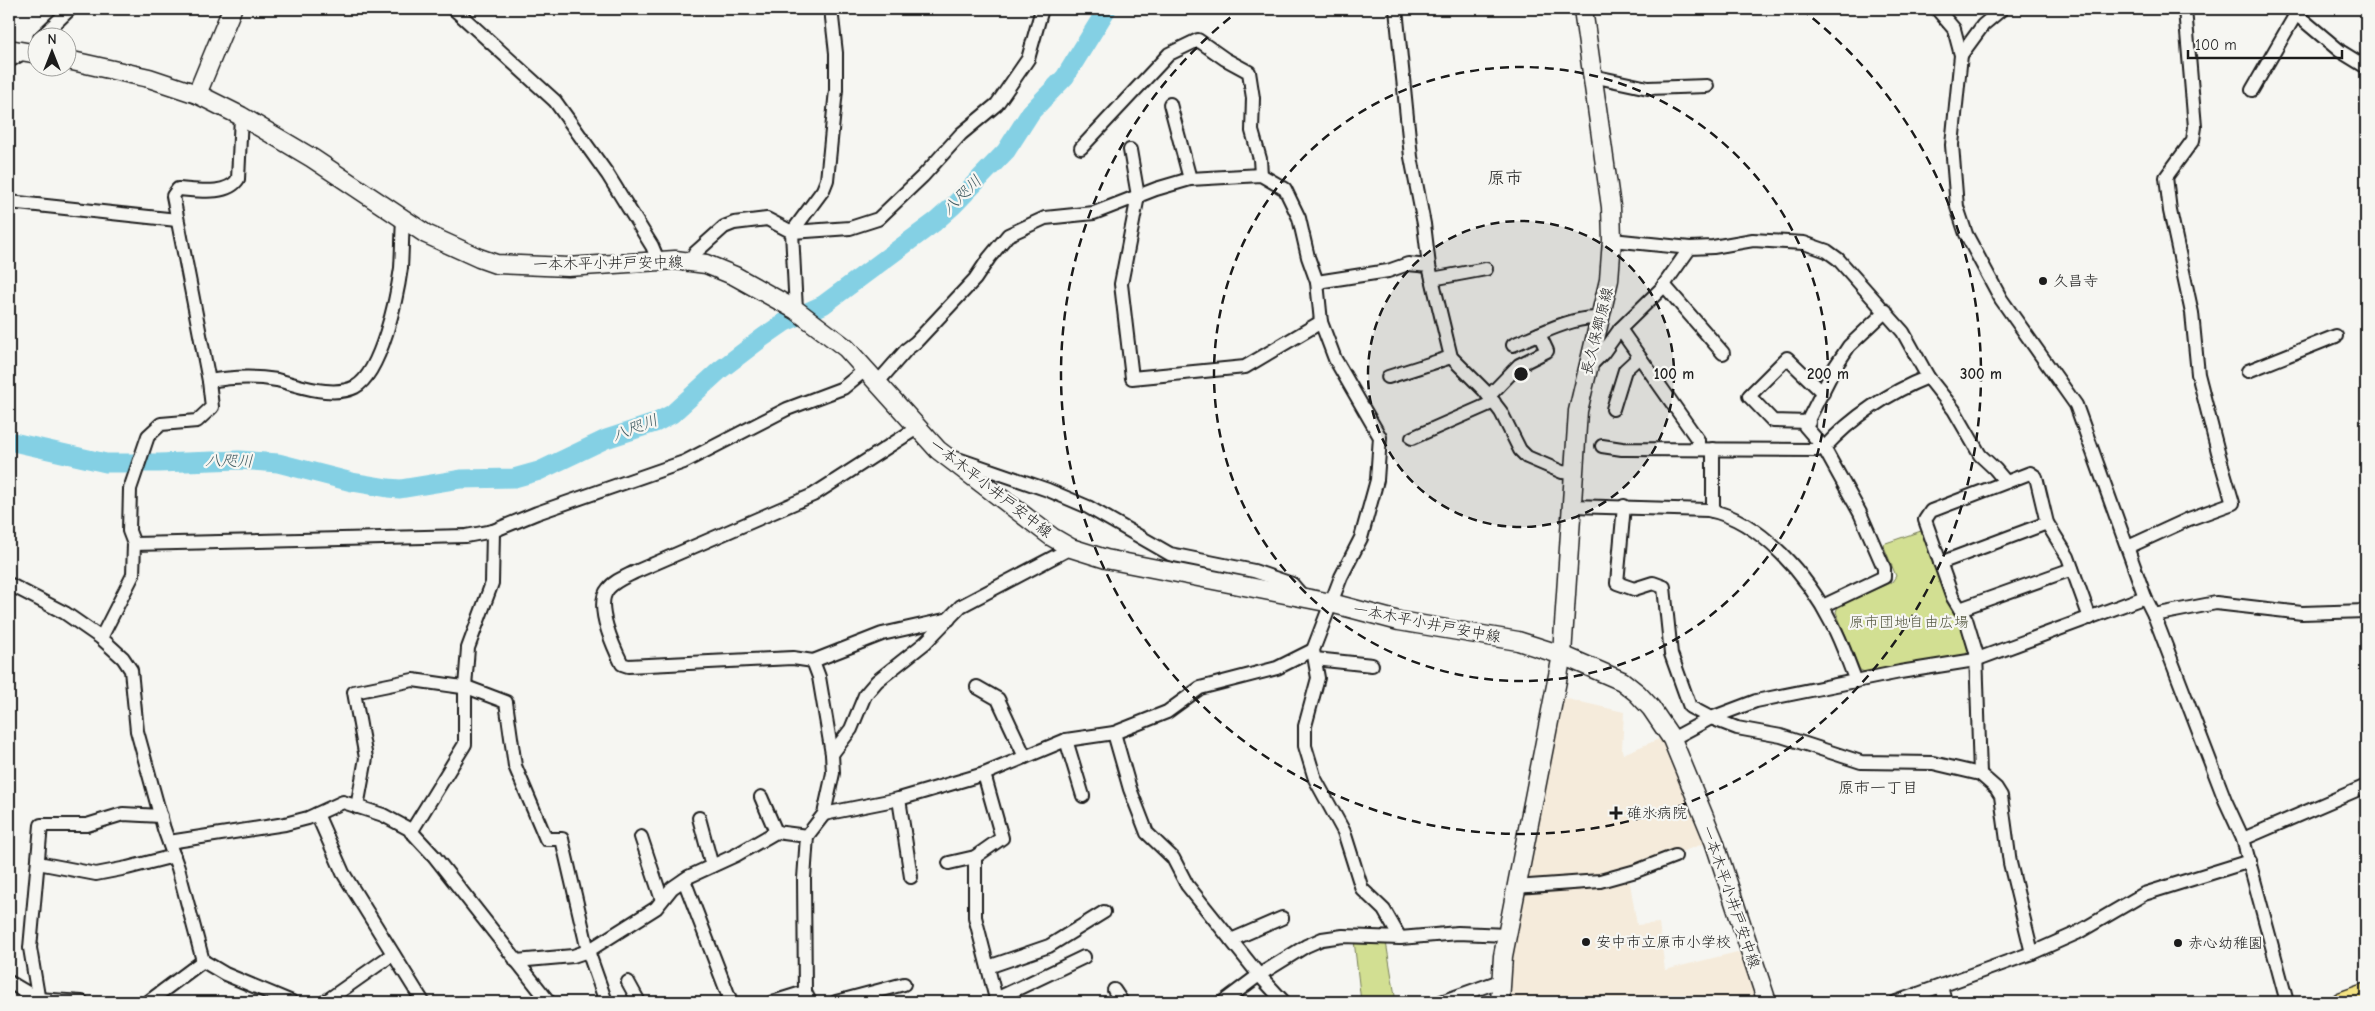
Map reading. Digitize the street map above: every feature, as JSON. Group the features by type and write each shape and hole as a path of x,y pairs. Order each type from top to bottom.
{"main road":[{"path":"197,94 232,9"},
{"name":"長久保郷原線","path":"1500,1002 1500,980 1507,935 1562,655 1578,411 1609,280 1612,240 1607,167 1583,9"},
{"path":"9,49 28,47"},
{"name":"一本木平小井戸安中線","path":"78,62 148,78 197,94 241,116 312,158 426,234 496,264 568,267 658,260 706,264 736,276 796,310 840,343 866,368 917,428 943,454 1052,537 1071,548 1106,559 1331,603 1399,621 1518,641 1562,655 1622,681 1651,708 1672,739 1714,841 1766,1002"},
{"path":"2341,1002 2366,993"}],"street":[{"path":"52,28 70,9"},
{"path":"454,9 555,101 608,175 652,246 658,260"},
{"path":"796,310 792,232 823,190 828,180 836,90 836,53 831,9"},
{"path":"691,262 695,253 724,227 734,223 767,219 792,232 850,228 878,219 923,176 961,134 997,104 1028,59 1042,9"},
{"path":"1396,9 1411,157 1424,224 1429,266 1451,357 1492,399 1501,412 1520,450 1527,457 1562,472 1573,473"},
{"path":"1936,9 1954,29 1961,55 1952,145 1957,207 1966,234 2001,299 2076,405 2145,596 2225,800 2243,839 2286,1002"},
{"path":"1961,55 1982,25 2002,9"},
{"path":"2128,547 2189,519 2233,503 2198,374 2192,312 2170,211 2166,177 2193,140 2195,127 2185,9"},
{"path":"2252,90 2293,12 2340,51 2366,67"},
{"path":"1081,148 1169,54 1198,40 1249,72 1253,98 1252,131 1260,159 1261,175"},
{"path":"9,61 28,50"},
{"path":"1592,76 1648,88 1707,86"},
{"path":"1170,104 1190,179"},
{"path":"101,638 133,575 134,544 129,531 130,490 148,436 161,424 197,421 212,407 209,381 173,196 178,189 222,190 234,185 238,179 241,116"},
{"path":"1130,150 1138,196 1121,284 1132,378 1246,367 1321,322"},
{"path":"878,382 907,349 916,342 975,279 1008,235 1045,218 1094,213 1190,179 1261,175 1285,189 1299,218 1308,257 1317,282 1321,322 1335,359 1380,437 1377,480 1361,538 1341,577 1314,655 1318,678 1305,726 1305,746 1315,779 1344,832 1362,889 1384,910 1400,938"},
{"path":"9,202 177,220"},
{"path":"209,381 240,376 275,380 324,391 355,387 366,378 377,358 395,300 401,266 402,219"},
{"path":"1612,240 1690,248 1713,247 1753,240 1804,243 1817,247 1838,259 1903,332 1928,377 1954,410 1980,455 2006,482"},
{"path":"1590,366 1603,353 1620,328 1664,285 1690,248"},
{"path":"1317,282 1388,271 1408,264 1429,266"},
{"path":"1432,280 1486,270"},
{"path":"1664,285 1723,353"},
{"path":"1823,606 1884,577 1884,568 1860,514 1824,448 1817,442 1806,426 1835,367 1849,346 1886,311"},
{"path":"1512,344 1591,317 1600,319"},
{"path":"1620,328 1698,440 1698,449"},
{"path":"1412,438 1492,399 1519,365 1547,351 1539,334"},
{"path":"2248,371 2336,336"},
{"path":"1388,377 1451,357"},
{"path":"1613,409 1624,370 1639,357"},
{"path":"1809,422 1772,421 1749,396 1787,358 1823,392"},
{"path":"134,544 466,536 493,531 537,513 684,462 787,409 842,388 866,368"},
{"path":"1602,446 1622,449 1817,450 1824,448 1876,404 1908,385 1928,377"},
{"path":"917,428 813,494 622,578 607,589 603,597 604,613 613,645 622,664 628,666 793,658 813,661 882,634 949,618"},
{"path":"1713,449 1713,511"},
{"path":"943,454 1048,490 1088,507 1170,554 1254,570 1292,584 1304,598"},
{"path":"1980,774 1976,652 1966,619 1952,596 1925,520 1931,511 2030,473 2036,477 2047,523 2068,557 2090,618"},
{"path":"1572,506 1624,506 1713,511 1730,517 1758,532 1801,577 1823,606 1840,640 1856,680"},
{"path":"1624,506 1617,584 1634,589 1653,584 1664,587 1671,654 1690,707 1737,728 1781,736 1861,762 1934,763 1980,774 1991,783 2001,796 2010,862 2032,953"},
{"path":"1940,563 2047,523"},
{"path":"412,832 465,744 465,687 468,648 492,583 493,531"},
{"path":"832,754 852,729 865,695 871,688 925,643 961,606 1071,548"},
{"path":"1960,609 2072,569"},
{"path":"9,584 65,613 101,638 123,658 133,676 136,731 174,856 203,961 225,974 292,1002"},
{"path":"1672,739 1711,718 1756,702 1856,680 1975,660 2145,596"},
{"path":"2154,615 2216,603 2302,612 2366,611"},
{"path":"824,814 899,799 984,774 1066,740 1114,733 1167,712 1200,688 1277,668 1314,655 1372,665"},
{"path":"773,1002 808,997 804,879 807,836 824,814 833,773 832,754 819,677 813,661"},
{"path":"357,807 366,758 354,692 413,680 465,687 506,702 515,766 546,839 562,839 588,951 606,1002"},
{"path":"977,687 998,699 1025,757"},
{"path":"1114,733 1130,789 1147,833 1172,858 1187,885 1259,975 1284,1002"},
{"path":"1066,740 1083,796"},
{"path":"949,863 975,857 1002,838 984,774"},
{"path":"2243,839 2366,786"},
{"path":"760,797 776,832"},
{"path":"899,799 911,877"},
{"path":"169,842 285,824 317,814 343,802 383,815 412,832 434,856 549,1002"},
{"path":"39,1000 30,948 41,825 87,825 123,814 161,816"},
{"path":"317,814 343,873 423,1002"},
{"path":"699,818 712,866"},
{"path":"516,961 573,956 588,951 656,908 672,888 684,880 736,855 776,832 807,836"},
{"path":"641,837 662,900"},
{"path":"38,862 96,874 174,856"},
{"path":"1516,887 1600,881 1636,871 1675,856"},
{"path":"975,857 975,917 998,1001 1084,957"},
{"path":"1896,1002 2032,953 2077,933 2144,894 2250,861"},
{"path":"684,880 731,1002"},
{"path":"988,967 1048,946 1104,912"},
{"path":"1231,940 1282,918"},
{"path":"1223,1002 1259,975 1306,946 1322,939 1343,936 1400,938 1458,933 1507,935"},
{"path":"325,1002 393,954"},
{"path":"148,1002 203,961"},
{"path":"1441,1002 1500,980"},
{"path":"9,982 39,1000 82,1002"},
{"path":"628,982 639,1002"},
{"path":"836,1002 904,984"},
{"path":"1941,986 1944,1002"},
{"path":"1114,990 1122,1002"}],"shaded area":[{"name":"碓氷病院","path":"1559,697 1624,712 1623,754 1664,737 1709,842 1618,874 1522,884"},
{"name":"安中市立原市小学校","path":"1629,877 1637,925 1659,923 1665,970 1737,952 1746,956 1761,1002 1504,1002 1521,891"}],"green space":[{"name":"原市団地自由広場","path":"1921,531 1947,599 1961,622 1968,651 1965,656 1867,673 1860,670 1836,612 1838,606 1892,582 1896,576 1883,544"},
{"path":"1354,940 1386,942 1396,1002 1361,1002"}],"waterway":[{"name":"八咫川","path":"9,441 106,463 239,460 278,463 352,482 400,489 461,479 514,478 539,471 606,439 655,423 672,414 720,370 762,338 785,322 823,305 935,222 1006,151 1031,112 1065,77 1107,9"}],"place":[{"name":"久昌寺","path":"2043,281"},
{"name":"碓氷病院","path":"1616,813"},
{"name":"安中市立原市小学校","path":"1586,942"},
{"name":"赤心幼稚園","path":"2178,943"}],"district":[{"name":"原市","path":"1505,178"},
{"name":"原市一丁目","path":"1878,788"}]}
